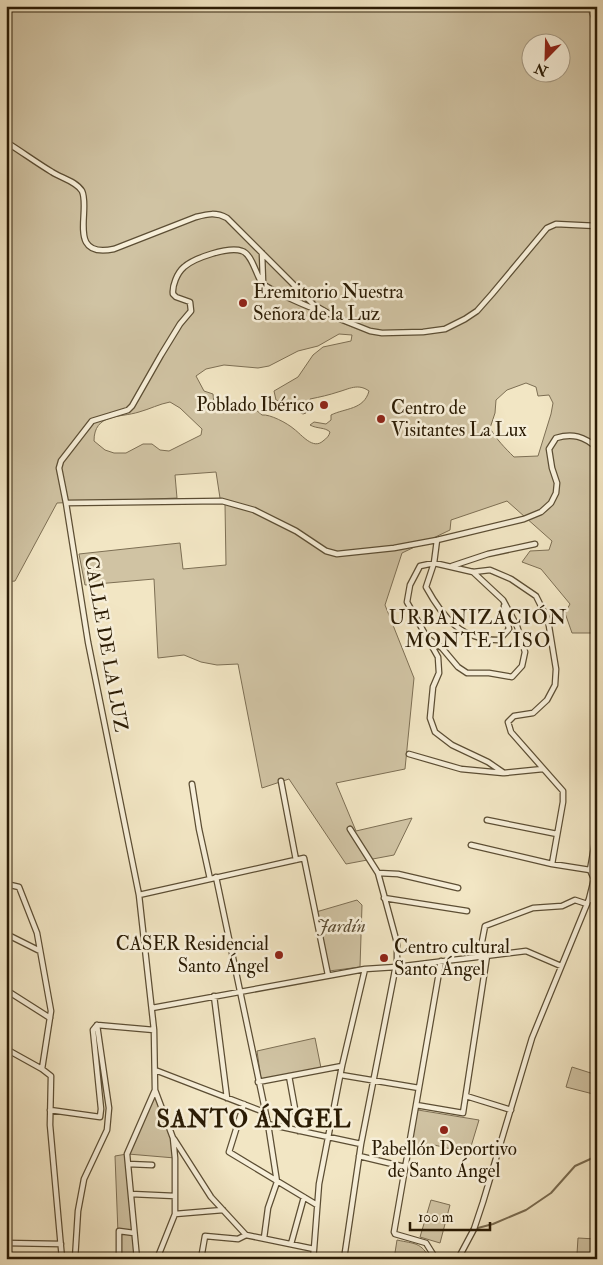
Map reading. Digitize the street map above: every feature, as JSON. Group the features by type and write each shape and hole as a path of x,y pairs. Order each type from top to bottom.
{"street":[{"path":"6,142 54,174 74,184 82,191 82,226 85,238 92,248 101,250 114,249 196,217 216,214 227,218 314,305 325,312"},
{"path":"262,253 263,284 287,297 370,331 382,333 423,332 445,329 465,320 477,311 547,228 556,224 597,226"},
{"name":"CALLE DE LA LUZ","path":"157,1259 175,1214 173,1138 155,1090 154,1030 139,895 88,642 59,468 61,461 92,421 128,410 173,335 191,311 192,306 190,302 173,294 172,289 182,268 189,263 218,252 242,250 247,254 263,284"},
{"path":"66,503 176,500 222,501 254,510 296,531 326,551 337,554 394,548 437,540 524,519 541,512 551,503 556,493 557,483 549,449 551,443 556,438 566,435 578,436 597,448"},
{"path":"437,540 434,563 426,587 437,608 463,633 486,640 499,640 509,629 503,600"},
{"path":"450,567 488,554 535,544"},
{"path":"504,773 488,762 452,745 435,732 430,718 433,687 439,672 438,657 407,602 410,584 420,566 434,563 473,572 490,570 511,579 536,596 548,620 556,669 555,685 547,700 533,713 514,716 508,722 511,732 562,791 563,802 552,864"},
{"path":"426,638 442,648 458,667 467,673 512,676 522,666 525,652 517,626 503,600 473,572"},
{"path":"410,754 462,769 504,773 543,769"},
{"path":"281,781 296,860"},
{"path":"192,784 210,879"},
{"path":"487,820 557,834"},
{"path":"344,1259 361,1144 397,960 396,944 378,873 350,828"},
{"path":"458,1258 474,1229 532,1038 588,902 595,879 590,870 597,830"},
{"path":"471,845 552,864 590,870"},
{"path":"139,895 304,858 328,975"},
{"path":"378,873 398,874 458,888"},
{"path":"216,877 268,1124 277,1182 268,1208 264,1238"},
{"path":"6,884 19,887 37,933 51,1011 42,1069"},
{"path":"384,898 467,911"},
{"path":"479,957 485,926 533,908 562,906 575,900 597,902"},
{"path":"6,934 40,951"},
{"path":"152,1008 241,990 365,969 442,962 526,951 561,966"},
{"path":"416,1105 463,1113 487,956"},
{"path":"436,1259 426,1242 394,1233 442,962"},
{"path":"313,1259 319,1184 342,1066 365,969"},
{"path":"6,990 50,1018"},
{"path":"214,996 226,1098"},
{"path":"97,1025 154,1030"},
{"path":"50,1110 100,1117 101,1109 93,1030 97,1025"},
{"path":"75,1259 78,1211 84,1178 107,1130 109,1108 97,1025"},
{"path":"6,1050 42,1069 51,1076 50,1125 62,1259"},
{"path":"258,1082 342,1066"},
{"path":"155,1070 264,1112"},
{"path":"341,1075 419,1088"},
{"path":"289,1076 299,1131"},
{"path":"137,1259 127,1154 155,1090"},
{"path":"466,1096 511,1110"},
{"path":"244,1104 229,1152 317,1205"},
{"path":"268,1124 361,1144"},
{"path":"173,1138 211,1197 246,1235 314,1249"},
{"path":"175,1158 184,1155"},
{"path":"359,1156 405,1167"},
{"path":"128,1164 152,1165"},
{"path":"131,1194 175,1196"},
{"path":"291,1244 304,1198"},
{"path":"175,1214 223,1210"},
{"path":"119,1259 119,1231 134,1233"},
{"path":"201,1259 205,1236 238,1240 246,1235"},
{"path":"6,1243 61,1244"}],"green space":[{"path":"6,6 584,6 592,20 597,22 597,633 572,633 565,613 570,604 541,569 522,562 530,551 549,550 552,541 507,501 451,520 450,530 402,553 385,605 414,678 405,769 336,783 356,831 412,818 394,855 346,864 289,779 262,788 238,664 217,665 201,662 184,655 158,658 154,579 85,585 79,554 180,543 183,569 226,565 225,504 220,498 216,472 175,475 177,498 57,503 15,581 6,582","holes":["339,334 352,335 351,341 323,347 313,355 298,377 274,391 276,400 303,414 306,413 310,399 353,387 361,387 369,391 363,402 353,408 331,415 331,420 326,424 314,422 310,425 326,429 330,432 327,438 319,443 315,444 308,441 278,419 262,415 256,410 256,404 253,401 234,404 226,401 217,407 214,404 213,394 204,391 196,376 206,369 224,365 258,368 269,366 298,351 318,346","526,383 536,387 538,396 549,395 553,403 538,456 514,457 490,428 495,413 496,400 507,390","170,402 180,408 202,429 201,435 169,451 160,450 152,444 143,444 126,453 114,453 105,450 94,441 95,432 103,421"]},
{"name":"Jardín","path":"357,900 362,905 360,967 329,971 316,912"},
{"path":"315,1038 321,1068 261,1079 257,1051"},
{"path":"572,1067 597,1075 597,1095 566,1087"},
{"path":"155,1090 173,1138 175,1158 128,1154 137,1259 119,1259 115,1156 127,1154"},
{"name":"Pabellón Deportivo de Santo Ángel","path":"418,1110 479,1120 469,1153 434,1145 431,1153 414,1150 416,1141 410,1140 415,1115"},
{"path":"431,1200 450,1205 440,1243 420,1237"},
{"path":"578,1238 596,1239 595,1255 577,1254"},
{"path":"397,1240 413,1243 424,1249 430,1259 394,1259"}],"waterway":[{"path":"474,1229 493,1224 526,1210 551,1193 575,1166 597,1156"}],"place":[{"name":"Eremitorio Nuestra Señora de la Luz","path":"243,303"},
{"name":"Poblado Ibérico","path":"324,405"},
{"name":"Centro de Visitantes La Lux","path":"381,419"},
{"name":"CASER Residencial Santo Ángel","path":"279,955"},
{"name":"Centro cultural Santo Ángel","path":"384,958"},
{"name":"Pabellón Deportivo de Santo Ángel","path":"444,1130"}],"district":[{"name":"URBANIZACIÓN MONTE LISO","path":"478,628"},
{"name":"SANTO ÁNGEL","path":"254,1119"}]}
